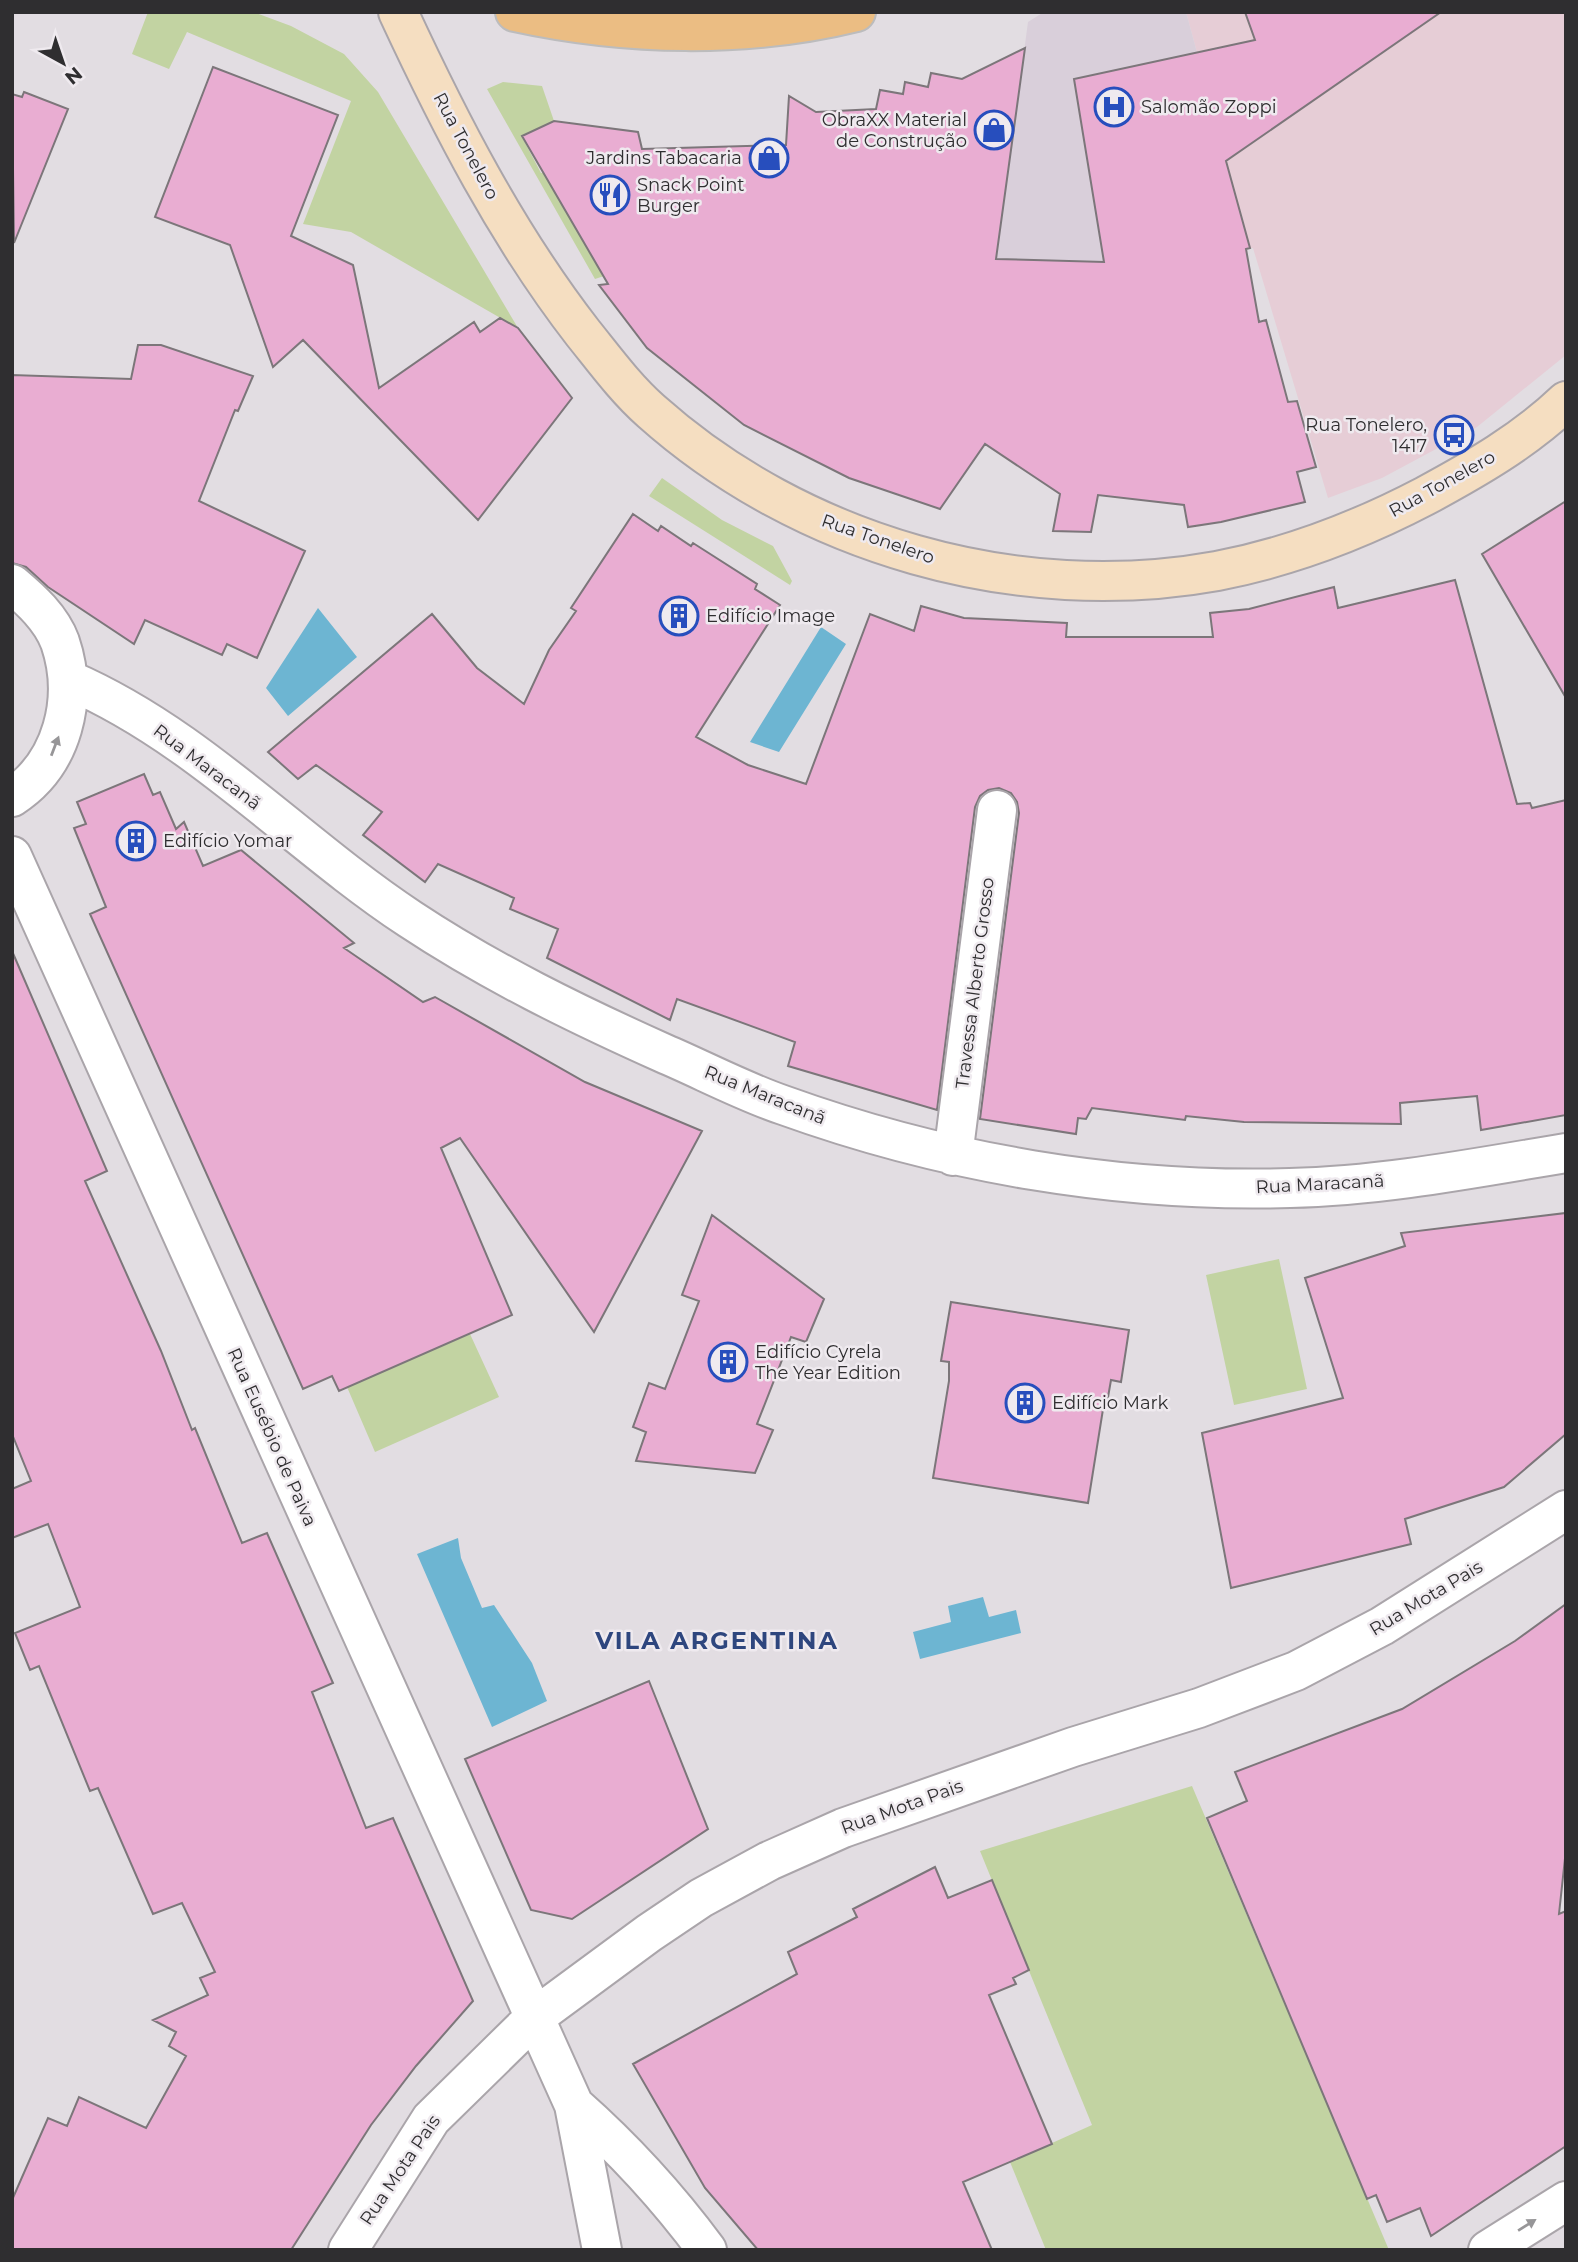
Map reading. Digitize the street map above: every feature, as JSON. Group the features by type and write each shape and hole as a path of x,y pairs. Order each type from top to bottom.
{"main road":[{"path":"515,12 634,27 714,31 828,19 856,12"}],"street":[{"name":"Rua Tonelero","path":"398,12 461,141 546,284 604,359 647,408 740,480 805,513 895,548 970,568 1026,578 1123,580 1216,571 1314,545 1391,514 1479,467 1566,401"},
{"path":"12,584 39,606 59,640 69,680 66,719 51,757 26,788 12,797"},
{"name":"Rua Maracanã","path":"69,680 131,711 408,918 502,977 779,1104 859,1131 953,1156 1026,1171 1159,1184 1289,1188 1393,1180 1566,1153"},
{"name":"Travessa Alberto Grosso","path":"953,1156 997,810"},
{"name":"Rua Eusébio de Paiva","path":"12,856 574,2105"},
{"name":"Rua Mota Pais","path":"348,2250 431,2119 535,2017 701,1898 769,1861 843,1828 929,1795 1199,1708 1296,1671 1382,1626 1564,1510"},
{"path":"574,2105 602,2250"},
{"path":"574,2105 623,2148 668,2197 707,2250"},
{"path":"1488,2250 1566,2201"}],"shaded area":[{"name":"Salomão Zoppi","path":"1044,12 1186,12 1250,248 1175,267 996,259 1028,22"},
{"path":"1186,12 1566,12 1566,355 1477,427 1382,478 1328,498 1253,248 1250,248"}],"green space":[{"path":"148,12 253,12 291,26 344,54 378,92 518,328 351,232 303,224 351,101 187,32 169,69 132,54"},
{"path":"503,82 542,86 554,121 522,137 541,173 547,172 604,276 595,279 487,89"},
{"path":"662,478 722,520 773,546 792,581 790,585 649,496"},
{"path":"1279,1259 1307,1389 1234,1405 1206,1275"},
{"path":"470,1334 499,1397 375,1452 347,1387"},
{"path":"1192,1786 1389,2250 1046,2250 1010,2162 1092,2125 980,1851"}],"water":[{"path":"318,608 357,657 288,716 266,688"},
{"path":"821,627 846,644 779,752 750,742"},
{"path":"458,1538 461,1558 482,1608 494,1605 532,1663 547,1701 492,1727 417,1554"},
{"path":"983,1597 989,1617 1016,1610 1021,1633 920,1659 913,1632 951,1622 948,1606"}],"building":[{"path":"1245,12 1441,12 1226,161 1250,248 1246,249 1259,322 1266,320 1288,402 1297,401 1316,467 1297,472 1305,502 1221,522 1188,527 1184,505 1098,495 1091,532 1053,531 1060,494 985,444 940,509 849,478 744,425 647,348 599,285 608,284 522,136 554,121 638,132 642,149 786,145 789,96 816,112 876,109 880,90 903,94 905,82 928,87 931,73 962,79 1025,48 996,259 1104,262 1074,79 1255,40"},
{"path":"213,67 338,115 291,236 353,265 379,388 474,322 480,332 500,318 518,328 572,398 478,520 303,340 273,367 230,245 155,217"},
{"path":"24,92 68,109 14,243 12,94 22,97"},
{"path":"138,345 161,345 253,376 238,411 235,410 199,501 305,551 257,658 227,644 222,655 145,620 134,644 48,587 26,567 12,563 12,375 131,379"},
{"path":"1566,501 1566,698 1482,554"},
{"path":"633,514 658,531 661,526 691,546 693,543 757,584 755,589 780,605 696,737 748,765 806,784 870,614 914,631 921,606 964,618 1067,623 1066,637 1213,637 1210,613 1249,609 1334,587 1338,608 1455,580 1517,804 1530,803 1532,808 1566,800 1566,1115 1481,1130 1477,1096 1400,1103 1401,1124 1244,1122 1186,1116 1185,1120 1092,1108 1086,1119 1078,1118 1076,1134 980,1119 1019,813 1017,802 1011,793 999,788 988,790 980,796 975,807 937,1110 788,1066 795,1042 677,999 670,1020 547,958 558,929 510,909 514,898 438,864 425,882 363,835 382,812 316,765 298,779 268,752 432,614 477,668 524,704 549,650 576,611 571,608"},
{"path":"144,774 153,795 160,792 176,829 184,822 203,866 241,850 354,943 344,948 423,1002 435,997 585,1082 702,1131 594,1332 460,1138 441,1148 512,1315 339,1391 332,1376 303,1389 90,914 106,907 74,828 86,824 77,802"},
{"path":"12,951 107,1171 85,1181 161,1351 192,1430 195,1428 242,1543 267,1533 333,1683 312,1692 366,1828 393,1818 473,2001 416,2066 371,2125 291,2250 12,2250 12,2200 48,2118 67,2126 79,2097 146,2128 186,2056 169,2046 176,2032 153,2020 208,1995 200,1978 215,1972 182,1903 153,1914 98,1788 90,1791 39,1666 30,1670 15,1633 80,1607 48,1524 12,1538 12,1489 31,1481 12,1434"},
{"path":"1566,1213 1566,1434 1504,1487 1405,1519 1411,1544 1231,1588 1202,1433 1343,1398 1305,1278 1405,1246 1401,1233"},
{"name":"Edifício Cyrela The Year Edition","path":"712,1215 824,1299 806,1342 791,1337 757,1424 773,1430 755,1473 636,1461 646,1432 633,1427 649,1383 665,1389 699,1301 682,1295"},
{"name":"Edifício Mark","path":"951,1302 1129,1330 1121,1382 1111,1380 1107,1403 1104,1403 1088,1503 933,1478 949,1381 949,1362 941,1361"},
{"path":"1566,1604 1566,1849 1559,1914 1566,1911 1566,2146 1431,2236 1420,2208 1387,2222 1376,2195 1367,2199 1207,1818 1247,1801 1235,1772 1402,1709 1515,1641"},
{"path":"649,1681 708,1829 572,1919 531,1910 465,1759"},
{"path":"935,1867 948,1898 992,1880 1029,1970 1013,1978 1016,1984 989,1995 1052,2144 963,2182 992,2250 758,2250 705,2188 633,2064 797,1974 788,1952 857,1917 853,1909"}],"place":[{"name":"Salomão Zoppi","path":"1114,107"},
{"name":"ObraXX Material de Construção","path":"994,130"},
{"name":"Jardins Tabacaria","path":"769,158"},
{"name":"Snack Point Burger","path":"610,195"},
{"name":"Rua Tonelero, 1417","path":"1454,435"},
{"name":"Edifício Image","path":"679,616"},
{"name":"Edifício Yomar","path":"136,841"},
{"name":"Edifício Cyrela The Year Edition","path":"728,1362"},
{"name":"Edifício Mark","path":"1025,1403"}],"district":[{"name":"VILA ARGENTINA","path":"717,1641"}]}
